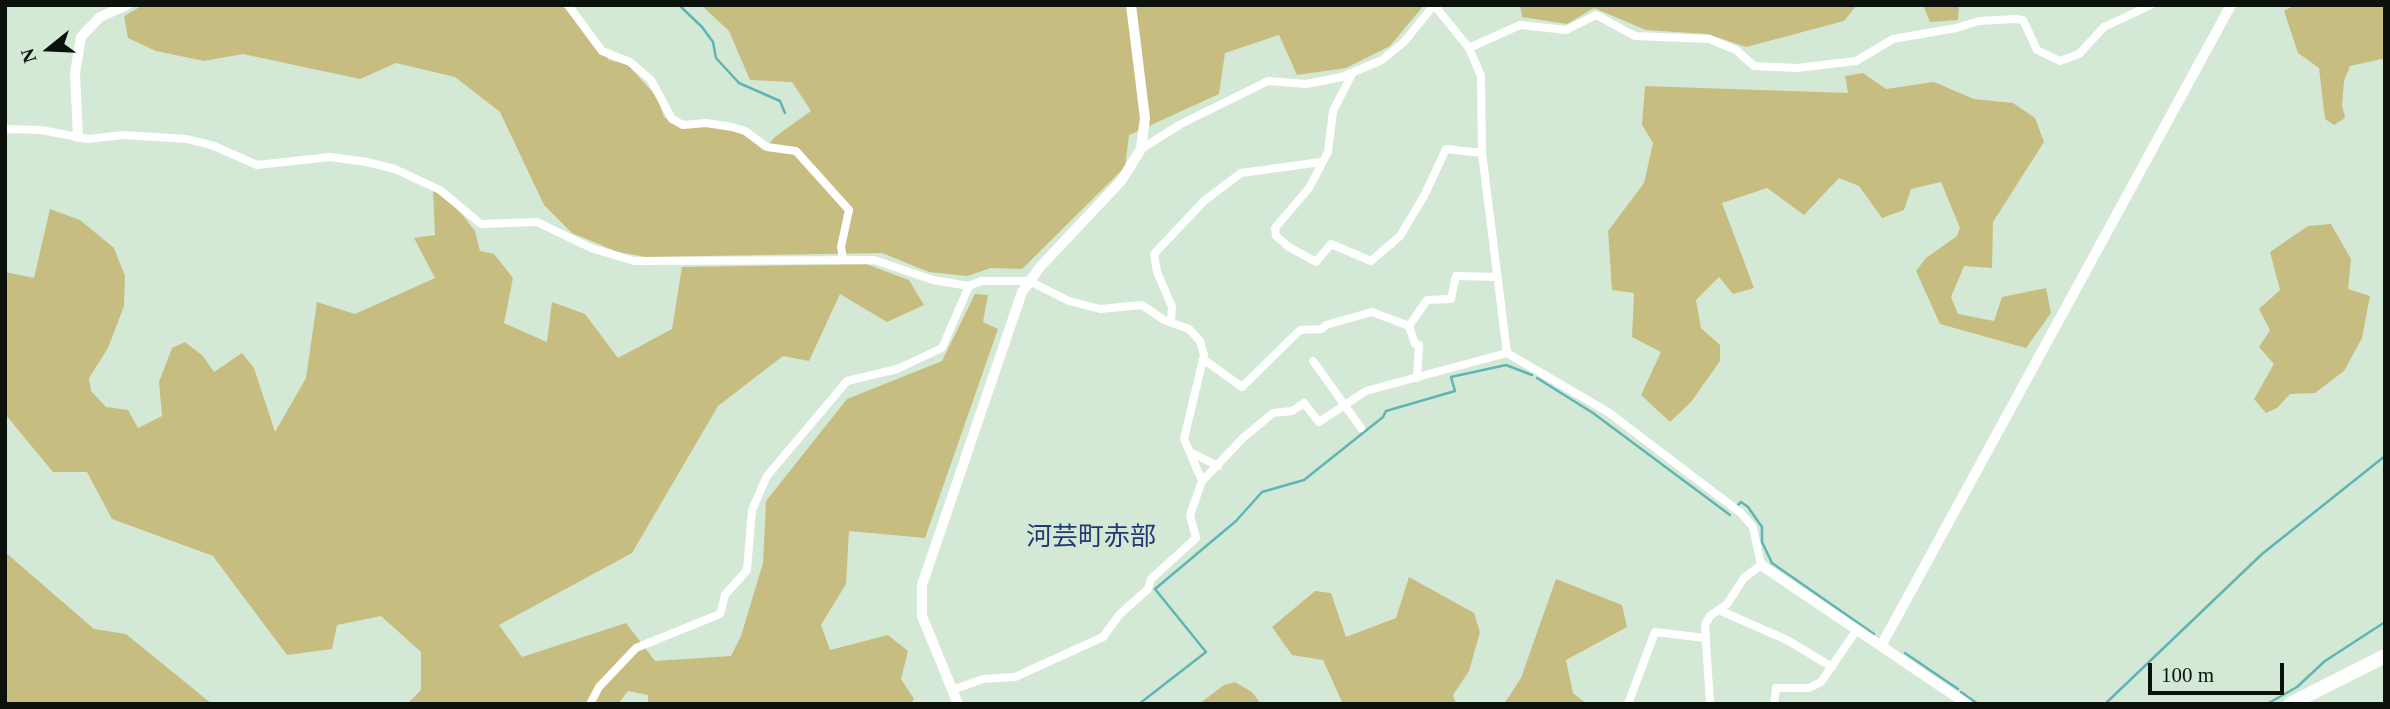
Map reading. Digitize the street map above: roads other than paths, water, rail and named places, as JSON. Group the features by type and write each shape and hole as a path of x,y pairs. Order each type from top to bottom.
{"highway":[{"path":"2298,702 2385,656"}],"street":[{"path":"78,137 75,73 81,37 100,17 128,5"},
{"path":"568,5 602,51 630,62 651,80 672,120 683,125 706,122 732,127 745,131 767,147 796,151 849,210 841,247 843,258"},
{"path":"958,704 922,616 922,585 1022,292 1121,181 1141,149 1145,118 1131,5"},
{"path":"1141,149 1181,124 1268,81 1306,84 1352,74 1396,50 1434,5 1469,48 1481,76 1482,153 1507,353"},
{"path":"1469,48 1520,25 1566,30 1596,15 1642,38 1709,39 1736,50 1754,66 1797,68 1856,61 1894,39 1979,21 2015,19 2022,20 2037,50 2060,61 2079,54 2104,27 2151,5"},
{"path":"1881,646 2231,5"},
{"path":"1352,74 1333,111 1329,147 1309,188 1277,223 1276,236 1316,262 1331,244 1371,261 1400,236 1424,196 1446,149 1482,153"},
{"path":"5,129 41,130 96,139 122,135 187,139 214,146 257,164 330,157 368,162 395,169 440,190 481,224 537,222 590,248 634,261 843,258 874,260 933,280 969,286 981,281 1029,281 1069,301 1100,309 1142,305 1196,336 1203,359 1184,439 1202,481"},
{"path":"1171,321 1172,306 1153,257 1179,227 1204,201 1241,173 1321,162"},
{"path":"1409,326 1427,300 1451,299 1456,276 1498,276"},
{"path":"590,704 599,687 636,648 720,614 725,595 747,570 752,510 767,476 847,381 897,369 942,348 969,286"},
{"path":"1203,359 1242,387 1300,330 1322,329 1326,325 1372,312 1409,326"},
{"path":"1409,326 1415,344 1419,345 1417,378"},
{"path":"952,691 983,679 1015,677 1103,637 1120,614 1148,589 1151,579 1196,538 1190,515 1202,481 1243,438 1273,414 1292,411 1304,403 1319,422 1366,391 1507,353 1588,398 1741,513 1753,527 1761,565 1967,704"},
{"path":"1313,361 1362,428"},
{"path":"1189,452 1218,466"},
{"path":"1710,704 1706,620 1721,611 1744,578 1761,565"},
{"path":"1721,611 1787,640 1832,667"},
{"path":"1774,704 1776,688 1814,687 1832,667 1856,631"},
{"path":"1628,704 1655,632 1705,638"}],"waterway":[{"path":"679,5 702,27 713,42 716,58 739,83 780,101 785,113"},
{"path":"1139,704 1206,652 1155,589 1236,521 1262,492 1304,480 1383,417 1386,411 1455,391 1451,377 1506,365 1532,375"},
{"path":"1537,378 1593,413 1730,515"},
{"path":"2105,704 2262,554 2385,456"},
{"path":"1738,505 1741,502 1748,507 1762,527 1762,542 1772,563 1874,634"},
{"path":"2267,704 2297,687 2325,661 2385,622"},
{"path":"1905,653 1958,689"},
{"path":"1961,692 1978,704"}],"district":[{"name":"河芸町赤部","path":"1091,538"}]}
